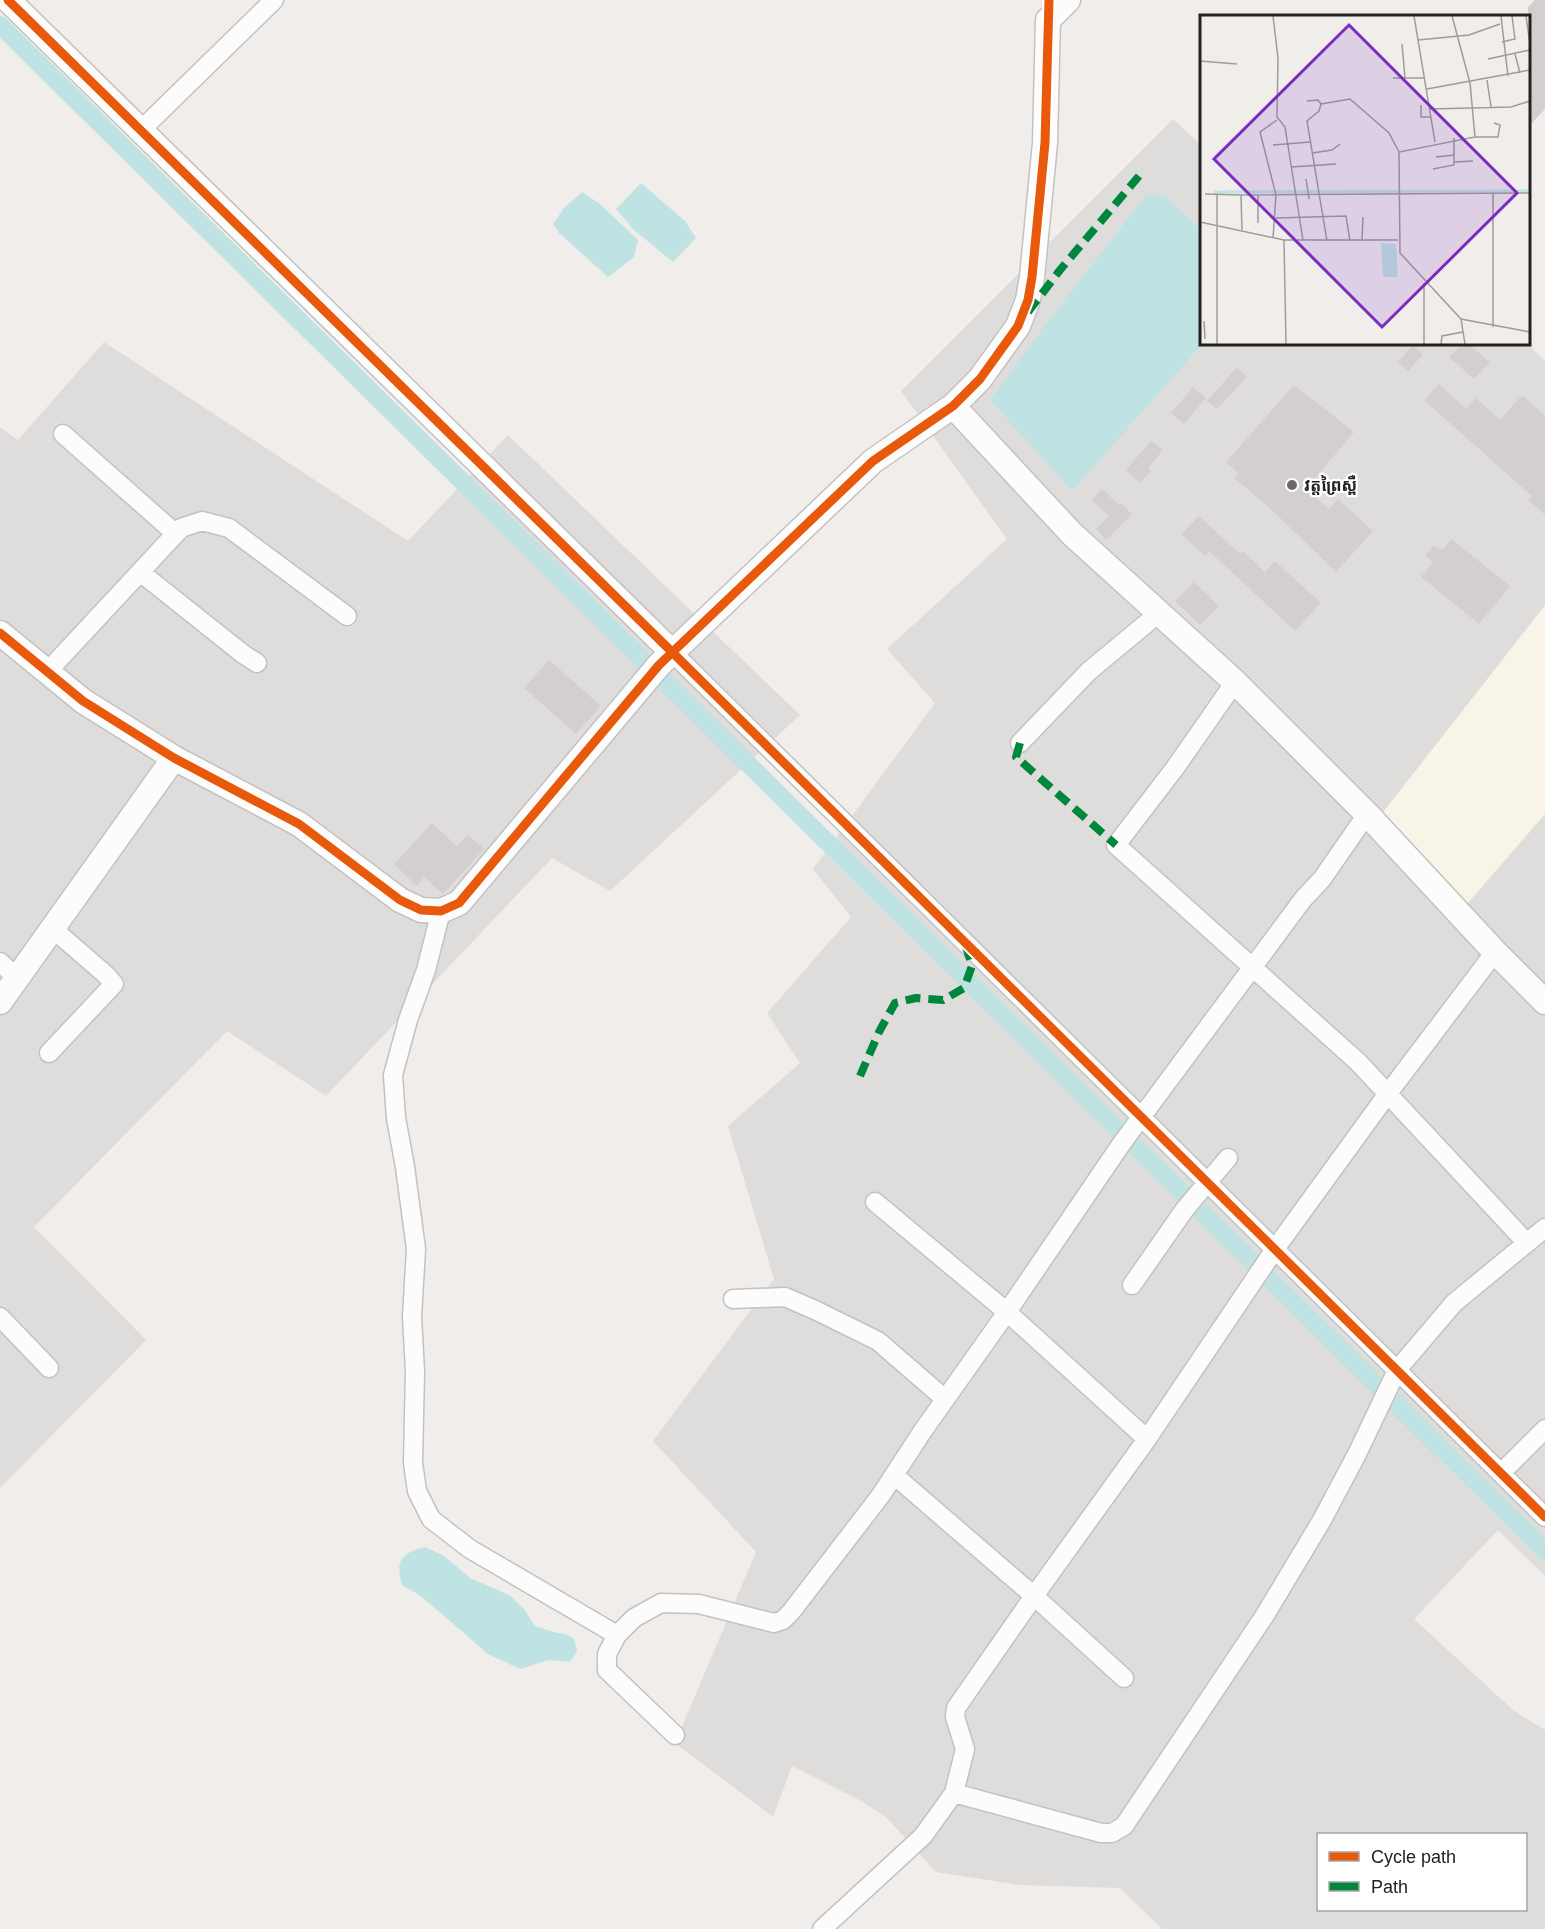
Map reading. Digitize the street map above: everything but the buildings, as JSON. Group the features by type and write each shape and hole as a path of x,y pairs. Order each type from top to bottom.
{"street":[{"path":"8,0 141,130 660,665 1137,1123 1394,1377 1501,1473 1545,1517"},
{"path":"141,130 274,0"},
{"path":"0,633 83,701 174,758 299,824 400,900 421,910 441,911 459,903 660,665 873,461 953,406 980,379 1018,326 1028,300 1032,277 1045,143 1048,10 1068,0"},
{"path":"953,406 1072,534 1235,682 1367,814 1495,952 1545,1002"},
{"path":"63,434 176,534"},
{"path":"47,672 181,528 202,521 229,528 347,616"},
{"path":"140,573 257,663"},
{"path":"1020,743 1089,671 1159,613"},
{"path":"1235,682 1175,768 1116,845 1389,1092 1526,1242"},
{"path":"0,1002 174,758"},
{"path":"675,1735 607,1670 608,1654 617,1635 634,1618 661,1603 699,1604 774,1623 783,1620 791,1612 881,1495 1122,1143 1304,898 1322,879 1367,814"},
{"path":"441,911 426,970 408,1020 393,1075 396,1118 416,1249 412,1317 415,1371 414,1463 417,1491 431,1519 470,1549 617,1635"},
{"path":"49,1053 114,984 53,929"},
{"path":"822,1929 923,1836 954,1793 965,1749 955,1717 956,1708 1147,1439 1270,1256 1389,1092 1495,952"},
{"path":"0,962 18,979"},
{"path":"1132,1285 1185,1209 1228,1158"},
{"path":"875,1202 1007,1312 1147,1439"},
{"path":"954,1793 1101,1833 1112,1833 1124,1826 1177,1751 1265,1615 1322,1520 1394,1377 1454,1303 1545,1228"},
{"path":"733,1299 785,1297 815,1310 878,1341 945,1399"},
{"path":"0,1317 49,1368"},
{"path":"1501,1473 1545,1429"},
{"path":"894,1475 1034,1596 1124,1678"}],"shaded area":[{"path":"1173,119 1200,144 1200,345 1545,371 1545,1576 1498,1530 1414,1619 1513,1710 1545,1730 1545,1929 1162,1929 1120,1888 1020,1885 936,1872 886,1817 861,1801 792,1766 773,1817 675,1743 756,1552 653,1441 774,1279 728,1126 800,1063 767,1013 851,917 813,869 935,703 887,649 1007,539 901,391"},
{"name":"វត្តព្រៃស្ពឺ","path":"1146,174 1200,210 1200,345 1528,345 1545,361 1545,605 1383,812 1118,568 977,419 975,405 978,395"},
{"path":"104,342 408,541 508,435 800,715 610,891 552,858 326,1096 227,1031 34,1227 146,1340 0,1488 0,427 18,440"},
{"path":"1545,605 1545,814 1467,904 1383,812"}],"water":[{"path":"641,183 685,221 696,238 673,262 634,230 616,209"},
{"path":"582,192 600,204 638,240 634,257 608,277 559,233 553,224 564,208"},
{"path":"1147,194 1165,196 1200,229 1201,345 1072,491 990,400"},
{"path":"425,1547 444,1556 470,1578 509,1595 524,1609 535,1626 565,1634 574,1639 577,1651 570,1662 548,1660 520,1669 488,1654 421,1596 402,1585 399,1570 402,1559 410,1552"}],"waterway":[{"path":"0,25 1545,1551"}],"marked path":[{"path":"1028,312 1139,176"},
{"path":"1020,743 1016,757 1116,845"},
{"path":"860,1076 879,1032 895,1003 916,998 943,1000 964,988 972,966 966,947"}],"cycle path":[{"path":"8,0 672,652 1545,1517"},
{"path":"0,633 83,701 174,758 299,824 400,900 421,910 441,911 459,903 659,665 873,461 953,406 980,379 1018,326 1028,300 1032,277 1045,143 1049,0"}],"place":[{"name":"វត្តព្រៃស្ពឺ","path":"1292,485"}]}
